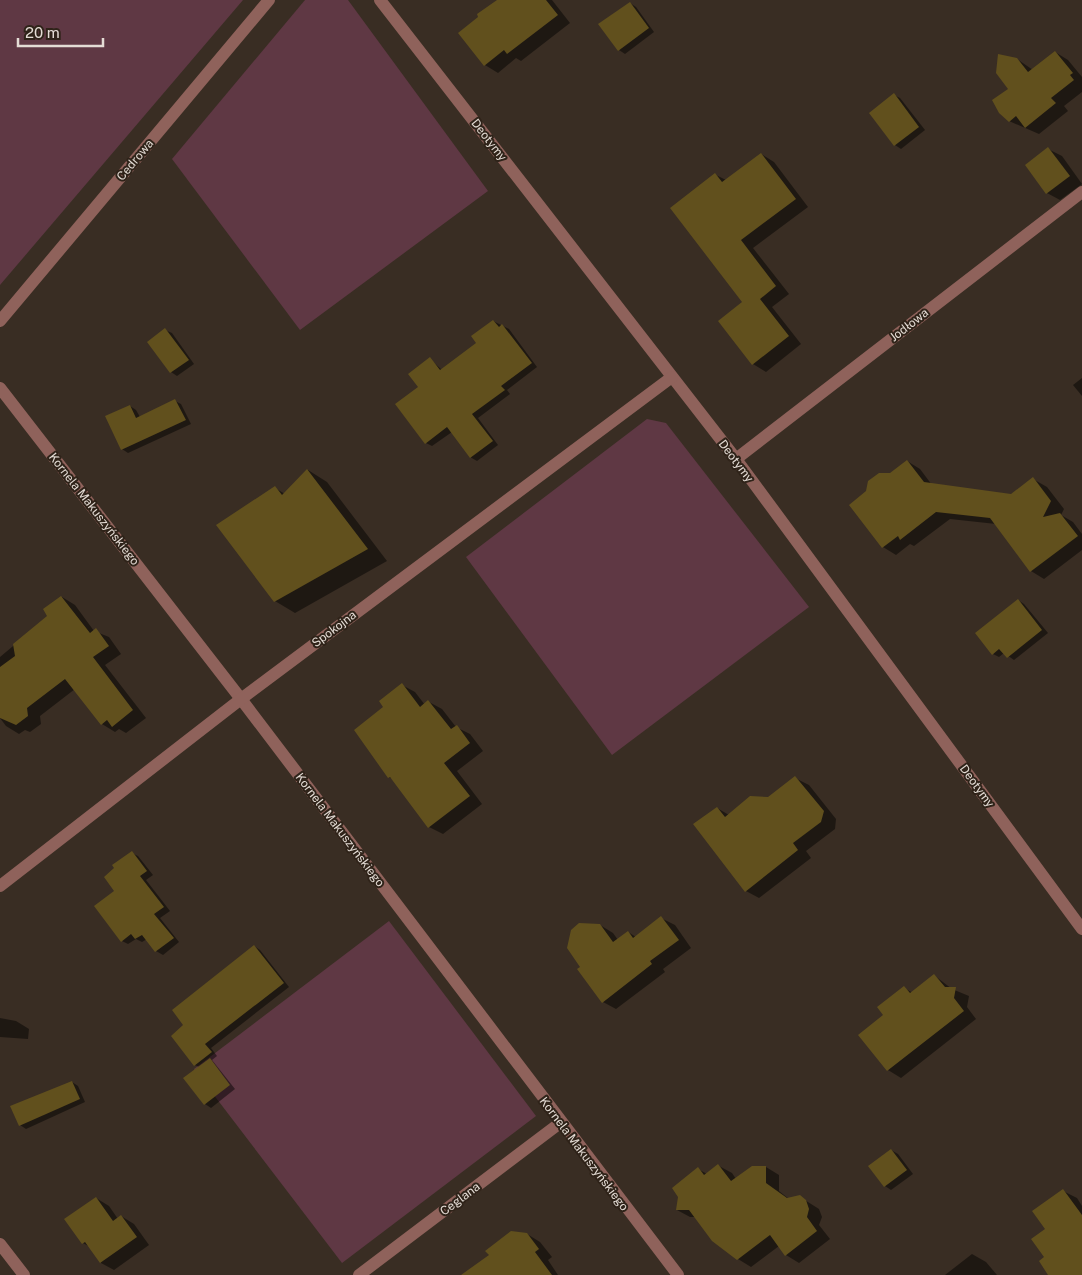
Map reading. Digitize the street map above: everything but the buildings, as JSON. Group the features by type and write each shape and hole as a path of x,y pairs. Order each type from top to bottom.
{"street":[{"name":"Cedrowa","path":"0,321 269,0"},
{"name":"Deotymy","path":"380,0 736,459 1082,929"},
{"name":"Jodłowa","path":"736,459 1082,192"},
{"name":"Spokojna","path":"0,886 241,699 672,377"},
{"name":"Kornela Makuszyńskiego","path":"0,388 241,699 560,1123 678,1275"},
{"name":"Ceglana","path":"359,1275 560,1123"},
{"path":"0,1244 24,1275"}],"shaded area":[{"path":"0,0 243,0 0,285"},
{"path":"305,0 348,0 488,191 300,330 172,159"},
{"path":"647,419 666,423 809,607 612,755 466,557"},
{"path":"389,921 536,1116 342,1263 194,1069"}]}
